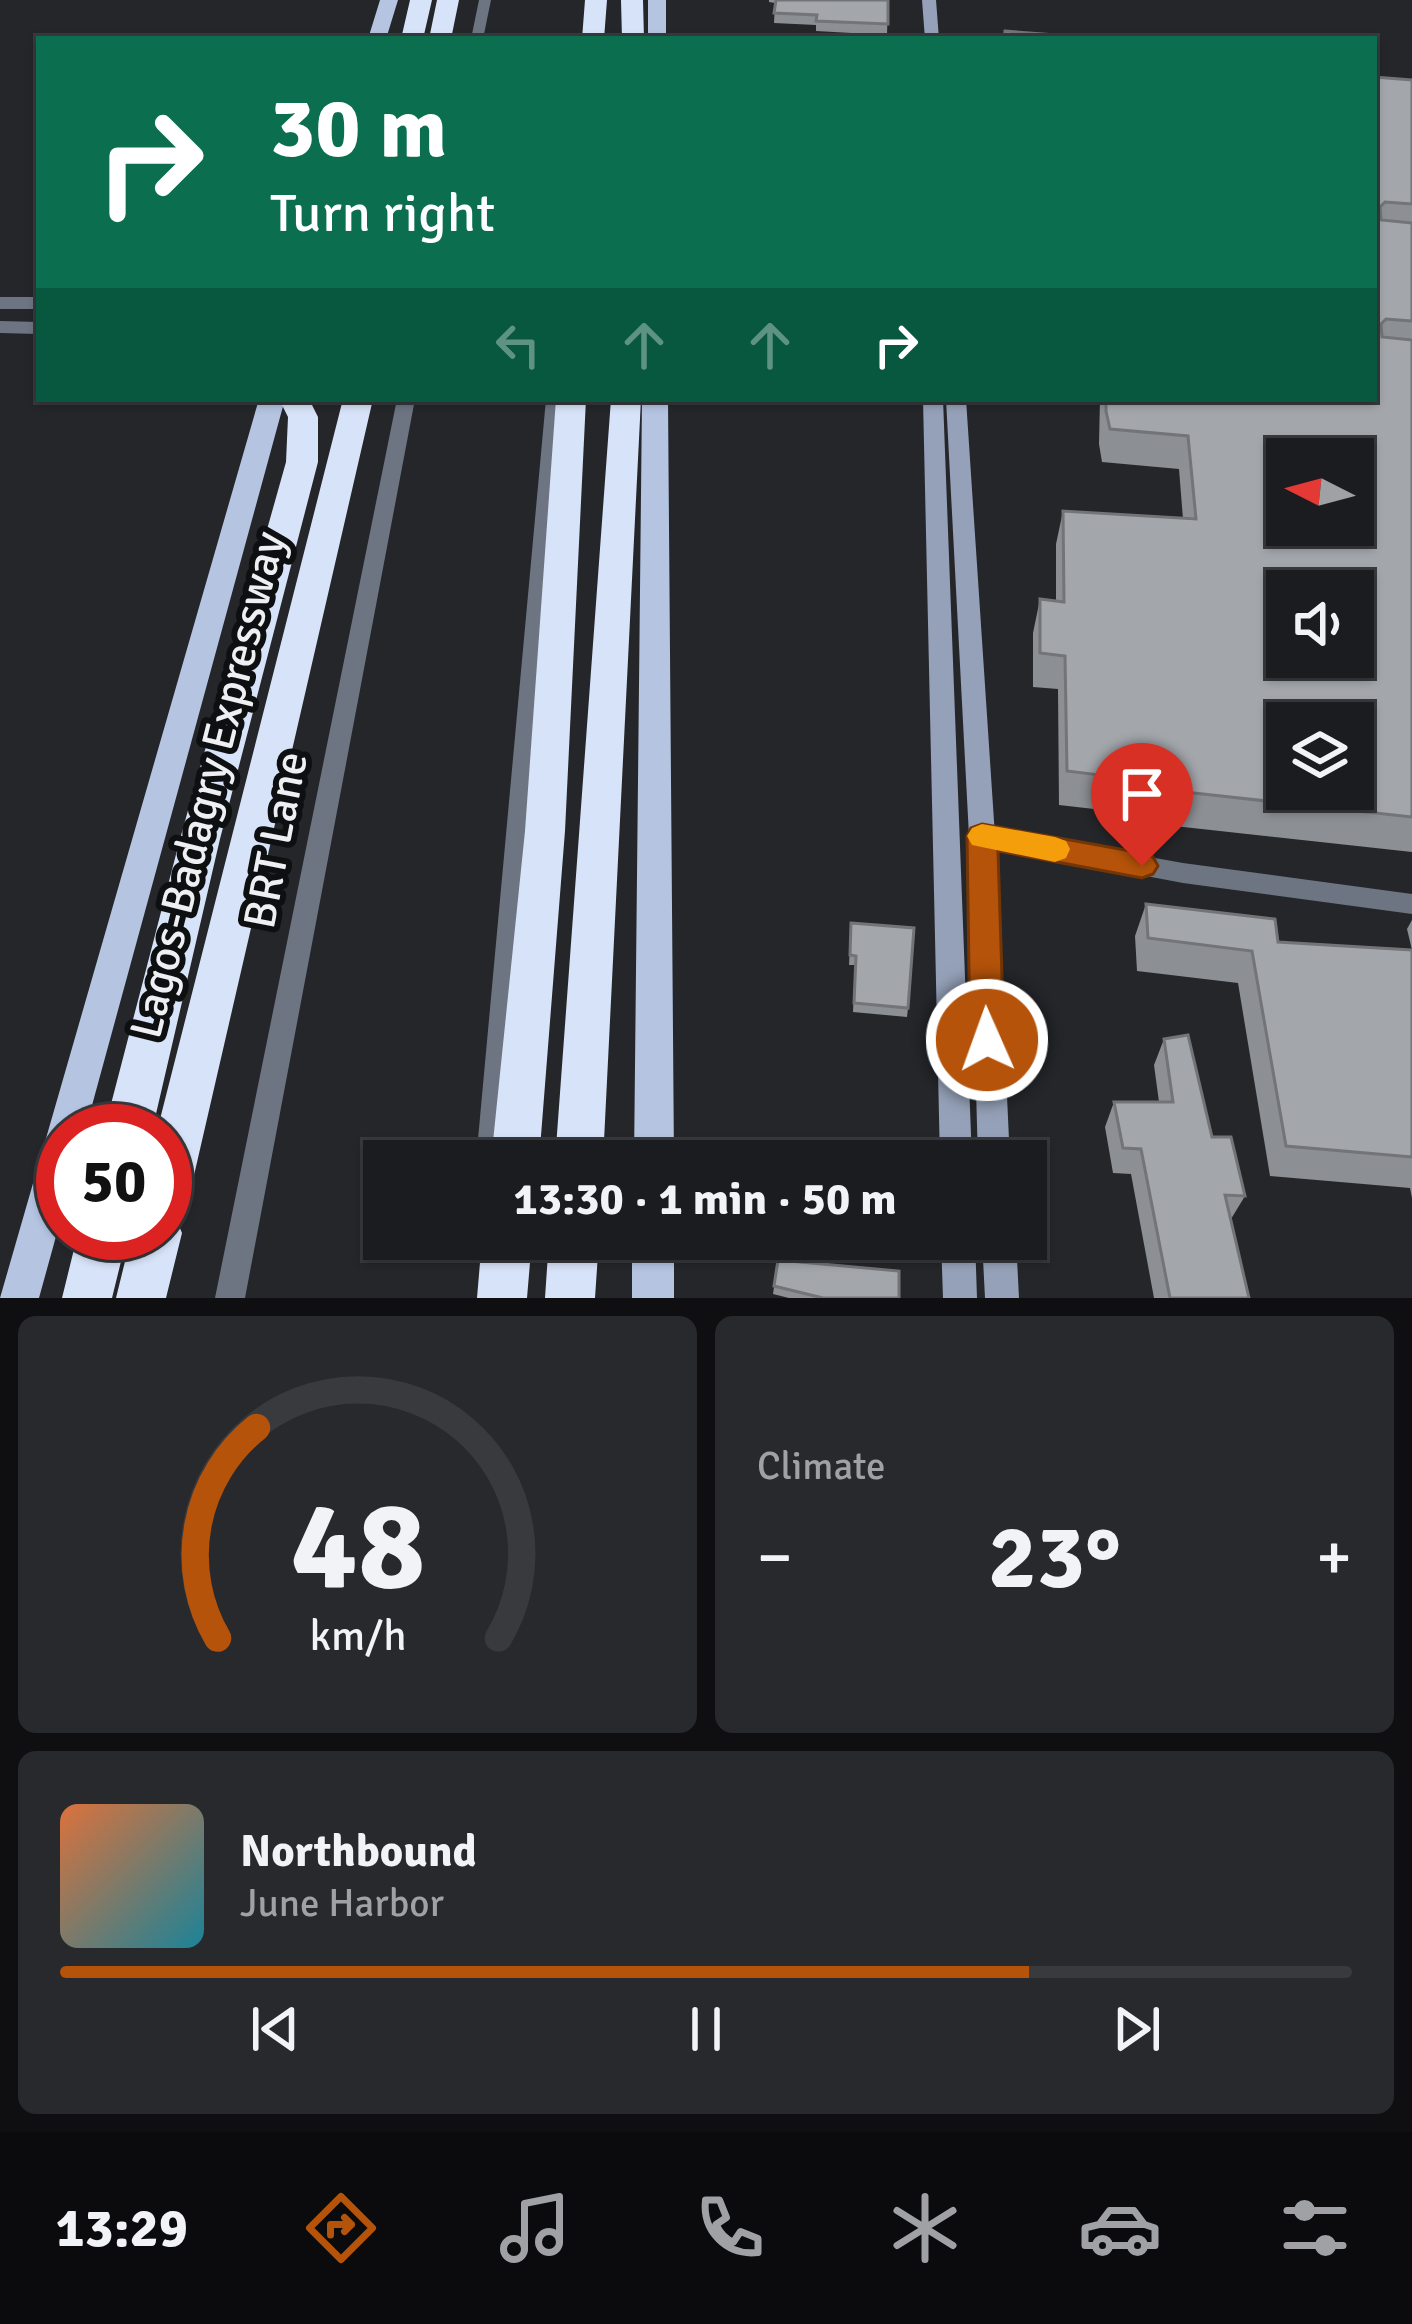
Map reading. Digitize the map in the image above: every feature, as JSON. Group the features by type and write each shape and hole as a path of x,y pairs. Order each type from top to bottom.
{"highway":[{"path":"414,32 422,0"},
{"path":"441,36 448,0"},
{"path":"590,36 594,0"},
{"path":"135,1104 200,839 302,462 303,417 296,402"},
{"name":"Lagos-Badagry Expressway","path":"187,1104 357,402"},
{"path":"517,1140 545,831 571,402"},
{"path":"580,1140 626,402"},
{"path":"87,1298 96,1260"},
{"path":"141,1298 150,1260"},
{"path":"502,1298 506,1260"},
{"path":"570,1298 573,1260"}],"main road":[{"path":"378,36 389,0"},
{"path":"656,36 657,0"},
{"path":"914,0 916,36"},
{"path":"929,0 932,36"},
{"name":"Lagos-Badagry Expressway","path":"73,1104 271,402"},
{"path":"654,1140 656,402"},
{"path":"933,402 955,1140"},
{"path":"956,402 982,836 993,1140"},
{"name":"Lagos-Badagry Expressway","path":"18,1298 36,1234"},
{"path":"653,1260 653,1298"},
{"path":"959,1260 960,1298"},
{"path":"1000,1260 1002,1298"}],"street":[{"path":"0,303 36,303"},
{"path":"0,327 36,328"}],"lane":[{"path":"477,36 485,0"},
{"name":"BRT Lane","path":"230,1298 405,402"},
{"path":"492,1140 555,402"},
{"path":"982,836 1183,873 1412,904"},
{"path":"478,1298 481,1260"}],"building":[{"path":"776,0 888,0 888,24 816,21 817,15 774,13"},
{"path":"1005,31 1055,36 1004,36"},
{"path":"1377,77 1412,80 1412,204 1385,202 1380,207 1381,220 1412,223 1412,321 1386,319 1381,324 1382,337 1412,340 1412,817 1348,810 1374,810 1374,702 1266,702 1266,801 1148,788 1148,781 1067,771 1065,656 1040,653 1040,599 1064,602 1063,511 1196,519 1188,436 1110,429 1106,402 1377,402"},
{"path":"1146,904 1275,919 1278,942 1412,950 1412,1157 1286,1146 1252,951 1148,938"},
{"path":"851,923 914,928 908,1008 854,1003 856,956 850,955"},
{"path":"1188,1035 1212,1137 1231,1137 1245,1196 1225,1195 1249,1298 1170,1298 1141,1149 1123,1148 1114,1102 1173,1102 1164,1039"},
{"path":"778,1260 899,1271 899,1298 823,1298 774,1286"}],"slow traffic":[{"path":"982,836 1055,849"}],"route":[{"path":"987,1040 982,836 1142,866"}]}
